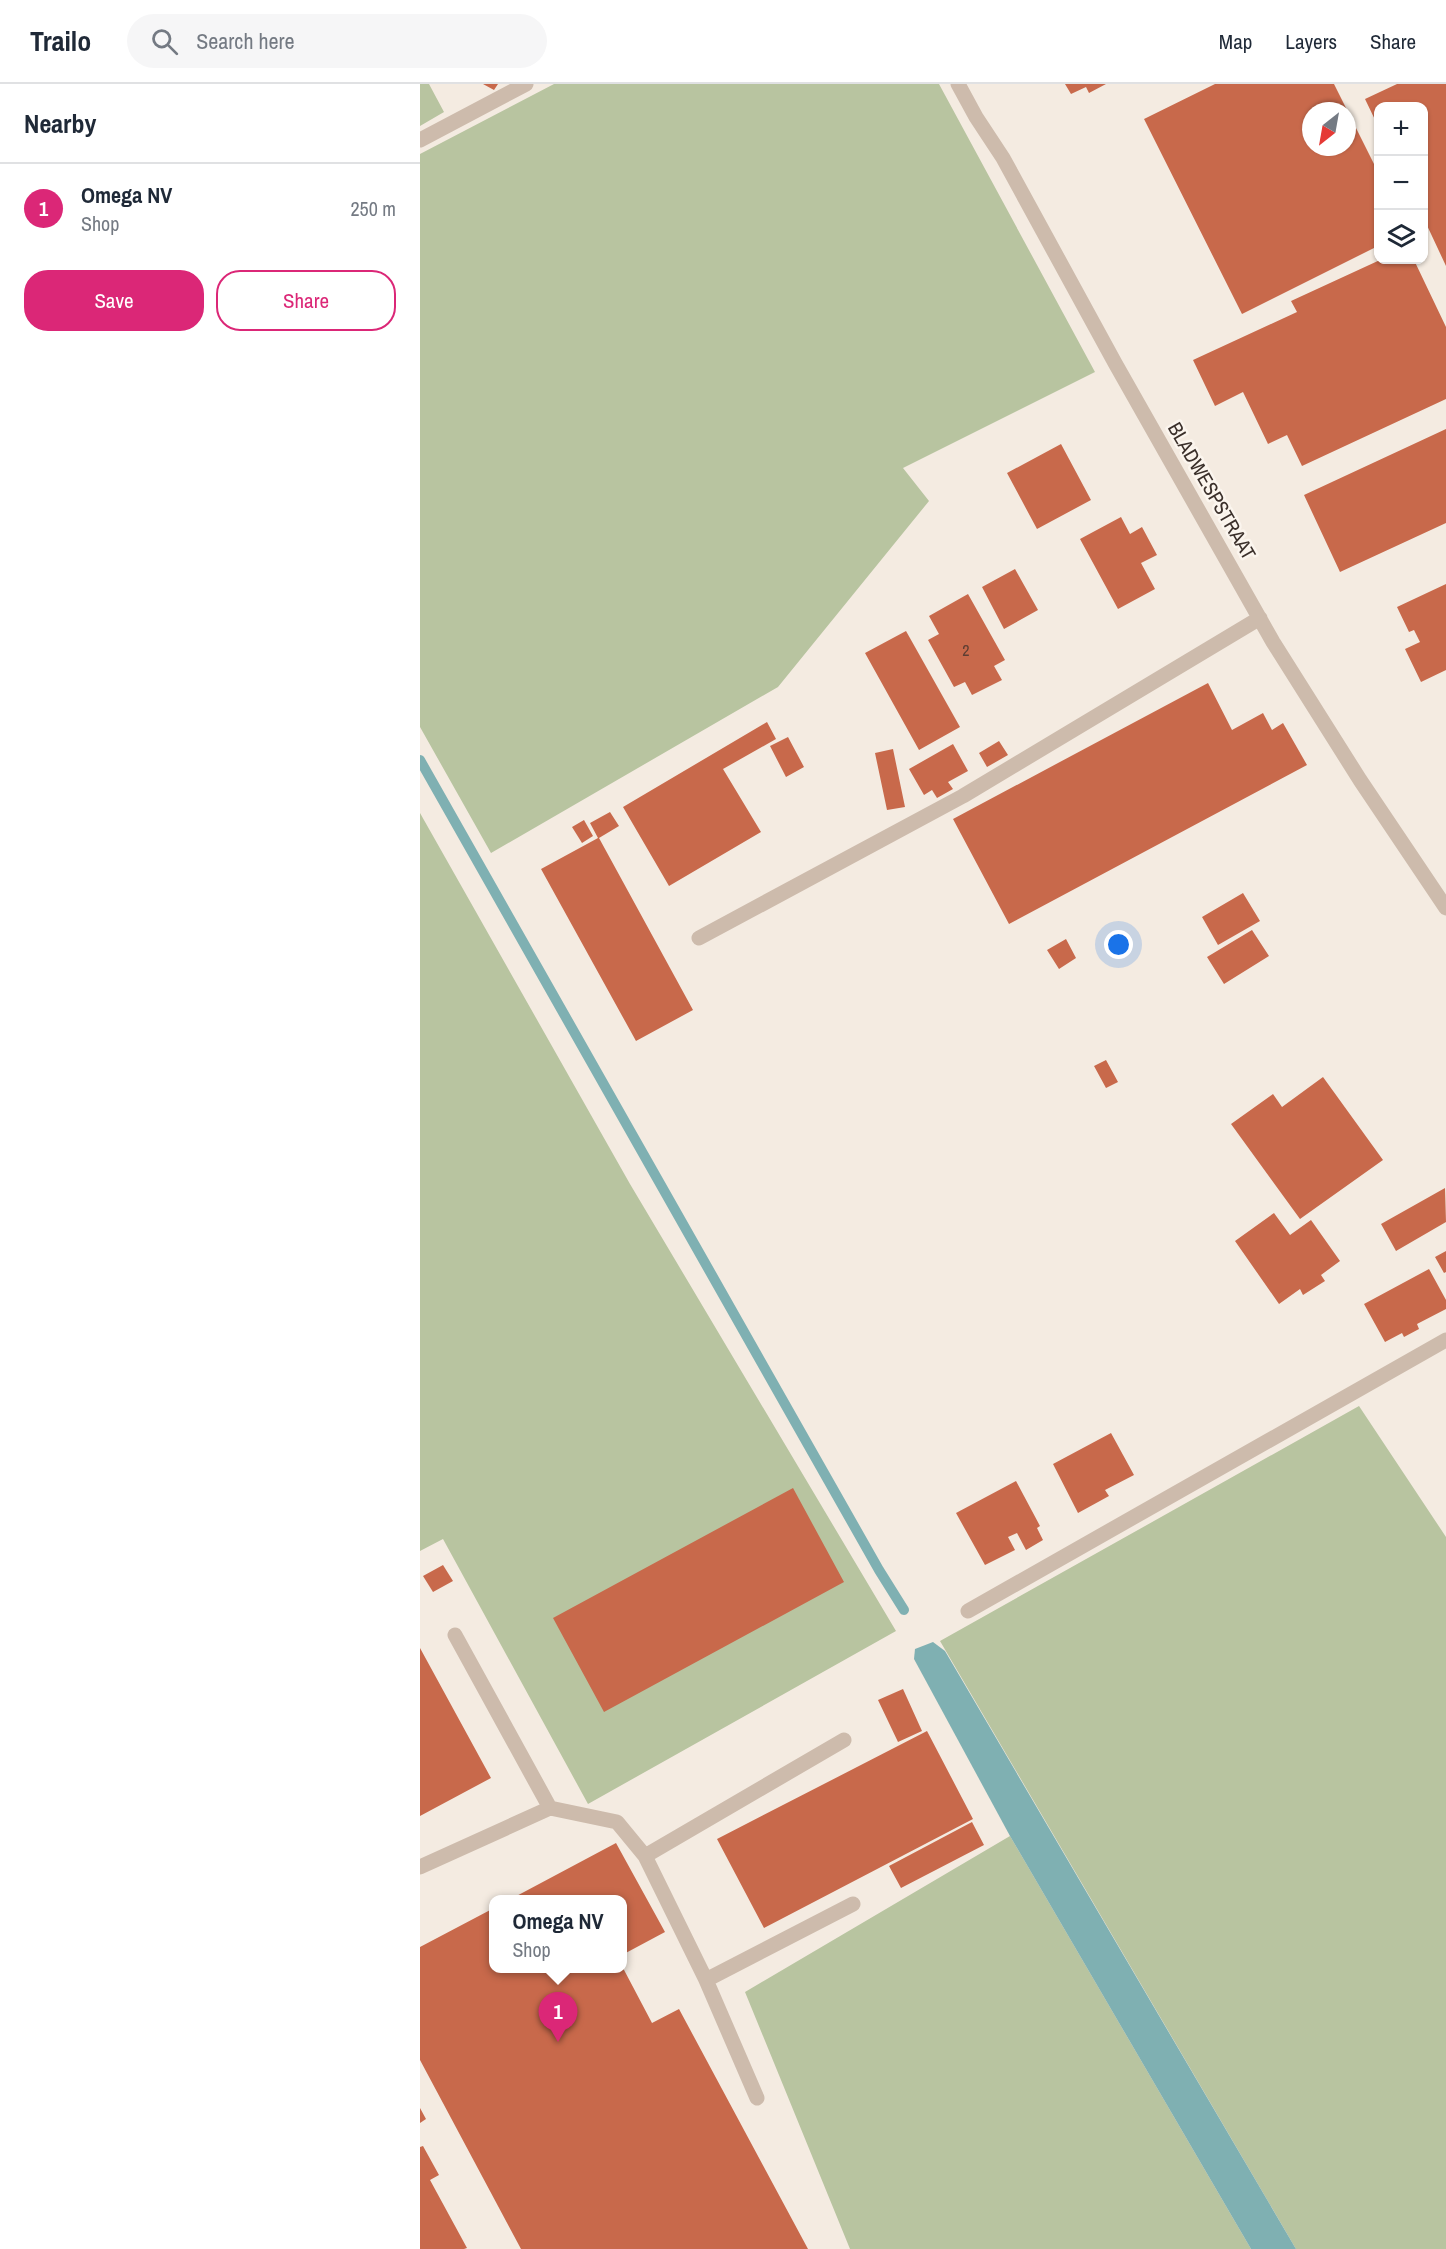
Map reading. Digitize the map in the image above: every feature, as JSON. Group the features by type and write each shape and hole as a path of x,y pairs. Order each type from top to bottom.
{"street":[{"path":"420,140 526,84"},
{"name":"BLADWESPSTRAAT","path":"958,84 1003,158 1115,363 1273,642 1360,780 1446,908"},
{"path":"699,938 963,796 1260,618"},
{"path":"968,1611 1446,1340"},
{"path":"455,1635 550,1808"},
{"path":"645,1856 844,1740"},
{"path":"420,1866 550,1808 617,1822 645,1856 706,1980 757,2098"},
{"path":"706,1980 853,1904"}],"green space":[{"path":"420,84 429,84 444,112 420,126"},
{"path":"554,84 939,84 1095,372 903,468 929,501 778,687 491,853 420,727 420,154"},
{"path":"420,813 630,1184 896,1631 588,1804 443,1539 420,1551"},
{"path":"1359,1406 1446,1537 1446,2249 1296,2249 940,1641"},
{"path":"1010,1836 1251,2249 850,2249 745,1992"}],"water":[{"path":"933,1642 945,1651 1296,2249 1251,2249 1010,1836 914,1659 915,1649"}],"building":[{"path":"483,84 498,84 494,90"},
{"path":"1065,84 1106,84 1089,93 1086,87 1071,94"},
{"path":"1215,84 1334,84 1343,102 1302,102 1302,156 1356,156 1356,128 1374,164 1374,248 1242,314 1144,119"},
{"path":"1397,84 1446,84 1446,266 1428,228 1428,102 1374,102 1374,118 1365,99"},
{"path":"1374,263 1416,264 1446,327 1446,399 1302,466 1287,435 1268,444 1243,392 1215,406 1193,360 1297,312 1291,301"},
{"path":"1446,429 1446,523 1340,572 1304,495"},
{"path":"1061,444 1091,500 1037,529 1007,473"},
{"path":"1121,517 1130,534 1142,527 1157,555 1141,563 1155,589 1118,609 1080,539"},
{"path":"1015,569 1038,610 1004,629 982,587"},
{"path":"1446,584 1446,670 1421,682 1405,649 1420,642 1414,630 1409,632 1397,607"},
{"path":"968,594 1005,660 994,666 1002,680 972,695 965,682 954,687 928,640 939,634 929,616"},
{"path":"906,631 960,727 919,750 865,653"},
{"path":"1208,683 1232,730 1263,713 1272,730 1283,723 1307,765 1009,924 953,819"},
{"path":"767,722 776,739 723,769 761,832 669,886 623,807"},
{"path":"788,737 804,767 786,777 770,746"},
{"path":"999,741 1008,755 987,767 979,753"},
{"path":"953,744 968,771 948,782 953,789 937,798 932,790 924,795 909,769"},
{"path":"893,749 905,807 887,810 875,753"},
{"path":"610,812 619,826 599,838 693,1010 636,1041 541,869 598,838 590,823"},
{"path":"584,820 593,836 582,843 572,827"},
{"path":"1243,893 1260,921 1218,945 1202,917"},
{"path":"1252,930 1269,956 1224,984 1207,957"},
{"path":"1066,939 1076,958 1059,969 1047,950"},
{"path":"1106,1060 1118,1082 1106,1088 1094,1066"},
{"path":"1323,1077 1383,1160 1300,1219 1231,1124 1273,1094 1282,1107"},
{"path":"1445,1188 1446,1222 1396,1251 1381,1224"},
{"path":"1274,1213 1290,1235 1311,1220 1340,1261 1321,1275 1325,1281 1303,1295 1300,1289 1279,1304 1235,1241"},
{"path":"1446,1251 1446,1272 1444,1273 1435,1257"},
{"path":"1429,1269 1446,1300 1446,1309 1417,1324 1419,1329 1404,1337 1402,1333 1385,1342 1364,1304"},
{"path":"1111,1433 1134,1475 1105,1490 1109,1496 1078,1513 1053,1464"},
{"path":"1016,1481 1040,1526 1037,1528 1043,1540 1026,1550 1017,1533 1008,1537 1015,1550 985,1565 956,1513"},
{"path":"793,1488 844,1582 604,1712 553,1618"},
{"path":"443,1565 453,1581 433,1592 423,1576"},
{"path":"420,1648 491,1778 420,1816"},
{"path":"903,1689 922,1731 898,1742 878,1700"},
{"path":"927,1731 973,1819 764,1928 717,1839"},
{"path":"972,1822 984,1845 901,1888 889,1866"},
{"path":"616,1843 665,1932 627,1952 627,1895 518,1895"},
{"path":"489,1911 489,1973 626,1973 652,2023 679,2009 808,2249 521,2249 420,2060 420,1947"},
{"path":"420,2108 426,2119 420,2123"},
{"path":"423,2146 439,2175 430,2180 467,2248 420,2249 420,2147"}],"waterway":[{"path":"420,760 879,1570 904,1610"}],"place":[{"name":"Omega NV","path":"558,2042"}]}
